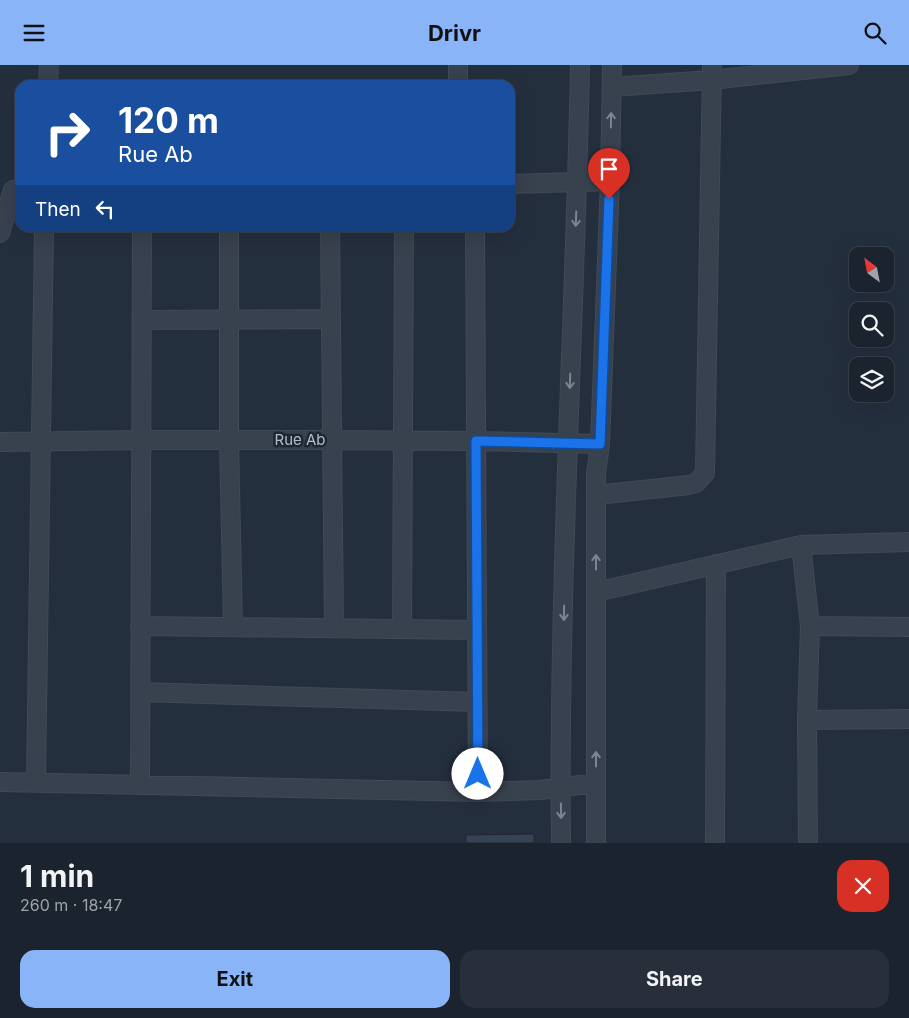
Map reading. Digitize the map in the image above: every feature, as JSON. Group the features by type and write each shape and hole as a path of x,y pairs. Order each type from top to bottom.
{"street":[{"path":"48,80 49,65"},
{"path":"458,65 458,80"},
{"path":"562,843 561,787 568,442 578,182 580,65"},
{"path":"596,843 596,474 600,444 610,181 612,65"},
{"path":"612,87 712,73 849,65"},
{"path":"596,495 689,485 696,483 704,473 712,73"},
{"path":"515,184 610,181"},
{"path":"0,233 11,189"},
{"path":"36,782 44,232"},
{"path":"140,783 142,232"},
{"path":"228,232 229,440 233,627"},
{"path":"330,232 334,628"},
{"path":"402,629 404,232"},
{"path":"475,232 478,792"},
{"path":"142,320 331,319"},
{"name":"Rue Ab","path":"0,442 141,439 402,440 600,444"},
{"path":"596,592 800,545 909,542"},
{"path":"800,545 810,626 807,721 808,843"},
{"path":"715,843 716,564"},
{"path":"140,626 477,630"},
{"path":"810,626 909,627"},
{"path":"140,692 477,703"},
{"path":"807,721 909,719"},
{"path":"0,782 140,783 478,792 540,790 596,783"}],"building":[{"path":"534,834 534,843 466,843 466,835"}],"route":[{"path":"478,774 476,441 600,444 609,199"}]}
